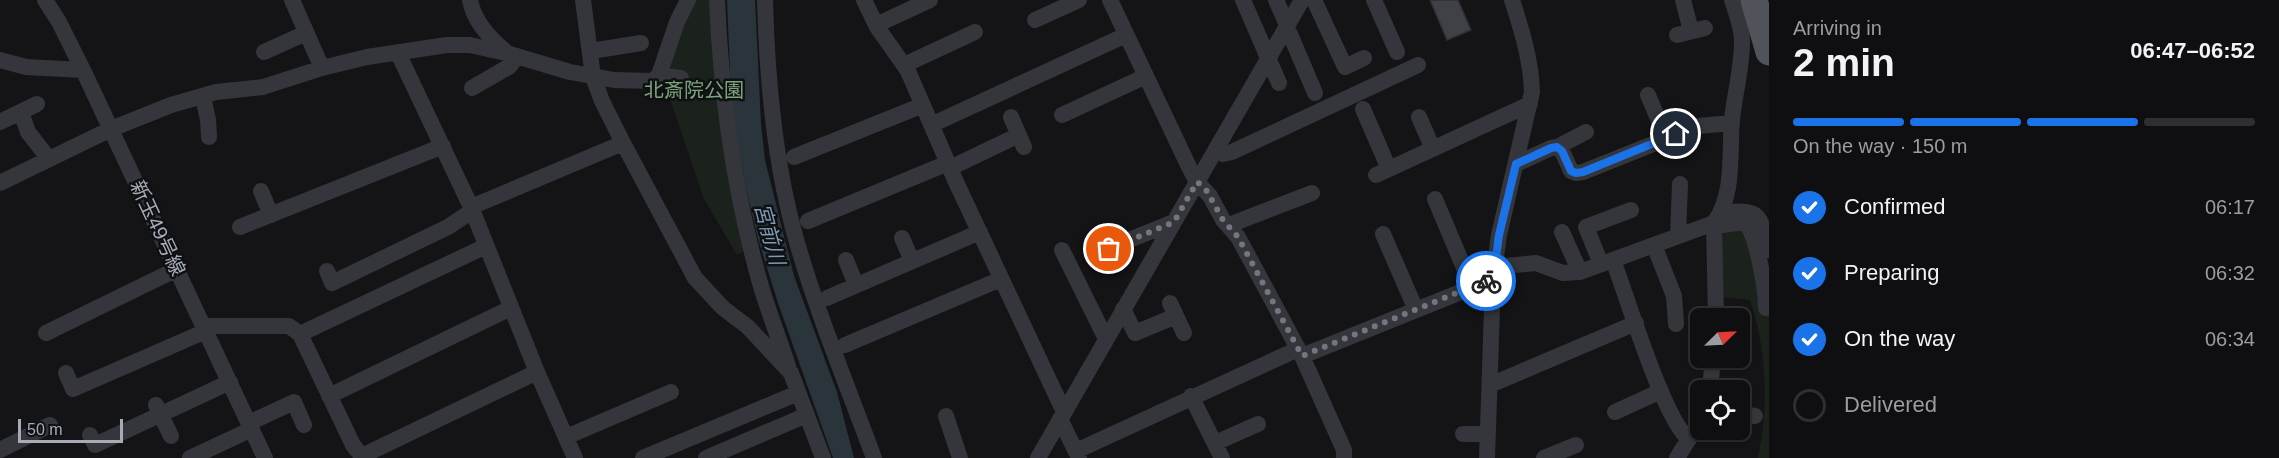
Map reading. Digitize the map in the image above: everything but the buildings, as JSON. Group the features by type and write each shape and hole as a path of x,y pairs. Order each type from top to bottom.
{"main road":[{"path":"1754,0 1769,52"}],"street":[{"name":"新玉49号線","path":"45,0 59,22 111,129 251,426 259,456"},
{"path":"470,0 472,10 487,35 512,54"},
{"path":"583,0 593,77 602,101 695,278 723,308 748,327 791,374"},
{"path":"0,183 111,129 171,105 233,89 263,87 322,68 368,57 447,45 470,45 512,54 548,67 593,77 645,82 657,79 687,0"},
{"path":"717,0 725,106 740,199 760,284 823,458"},
{"path":"765,0 772,108 792,192 807,276 874,458"},
{"path":"864,0 876,25 904,65 923,105 1077,454 1191,396 1472,287 1505,266 1536,263 1563,273 1580,272 1678,236 1718,218 1745,211 1752,211 1757,215 1769,250"},
{"path":"876,25 930,0"},
{"path":"1035,20 1080,0"},
{"path":"1110,0 1197,182 1205,188 1223,220 1238,237 1300,352 1344,450 1344,458"},
{"path":"1243,0 1279,83"},
{"path":"1276,0 1315,93"},
{"path":"1038,458 1302,0"},
{"path":"1314,0 1345,67 1364,58"},
{"path":"1487,458 1494,271 1499,235 1532,92 1532,72 1512,0"},
{"path":"1683,0 1691,31"},
{"path":"1716,308 1718,218 1728,185 1732,123 1742,39 1732,0"},
{"path":"297,2 306,33 322,68"},
{"path":"1379,2 1397,52"},
{"path":"904,65 975,32"},
{"path":"264,52 306,33"},
{"path":"932,125 1126,35"},
{"path":"591,51 641,43"},
{"path":"398,53 471,209 537,372 575,458"},
{"path":"472,88 510,66 512,54"},
{"path":"0,60 26,67 82,70"},
{"path":"1215,151 1223,154 1232,152 1418,65"},
{"path":"659,75 681,78"},
{"path":"1062,115 1146,76"},
{"path":"1648,95 1666,138"},
{"path":"203,96 209,137"},
{"path":"0,122 37,104"},
{"path":"1370,113 1383,172 1530,104"},
{"path":"794,158 923,105"},
{"path":"21,112 28,132 49,159"},
{"path":"818,221 887,196 949,165 1022,141 1011,117"},
{"path":"1419,117 1433,149"},
{"path":"1557,147 1562,151 1571,171 1576,173 1698,126 1732,123"},
{"path":"1516,164 1587,132"},
{"path":"327,271 332,283 448,227 471,209 623,142"},
{"path":"240,227 271,215 357,172 442,146"},
{"path":"1678,236 1680,184"},
{"path":"261,191 271,215"},
{"path":"1229,225 1312,193"},
{"path":"1434,199 1472,287"},
{"path":"1631,210 1586,227 1607,262 1636,322 1676,425 1689,439 1677,458"},
{"path":"1718,218 1722,225 1745,222 1750,228 1766,295 1766,308"},
{"path":"1116,241 1174,222"},
{"path":"827,298 980,232"},
{"path":"1562,232 1580,272"},
{"path":"1383,234 1416,309"},
{"path":"902,238 912,261"},
{"path":"1654,245 1674,296 1676,324"},
{"path":"300,334 486,246"},
{"path":"1062,250 1106,339"},
{"path":"846,260 856,285"},
{"path":"46,333 177,269"},
{"path":"845,345 859,331 937,298 1001,279"},
{"path":"329,396 511,308"},
{"path":"1123,309 1135,333 1173,309 1184,333"},
{"path":"1490,385 1636,322"},
{"path":"66,373 66,392 205,328 289,326 300,334 360,456 537,372"},
{"path":"90,435 95,445 158,410 230,382"},
{"path":"1615,411 1661,391"},
{"path":"566,437 670,392"},
{"path":"643,458 798,393"},
{"path":"1191,396 1219,451 1258,424"},
{"path":"190,458 294,402 304,425"},
{"path":"158,410 171,436"},
{"path":"706,458 807,415"},
{"path":"945,416 960,458"},
{"path":"0,450 50,425"},
{"path":"1463,434 1488,434"},
{"path":"1544,458 1576,445"}],"green space":[{"name":"北斎院公園","path":"694,0 713,0 748,249 737,255 704,199 668,93 669,69 680,26"},
{"path":"1743,227 1769,285 1769,458 1758,458 1765,399 1763,359 1756,319 1750,300 1722,297 1720,242 1724,230"}],"water":[{"name":"宮前川","path":"727,0 755,0 765,160 794,276 837,392 854,458 833,458 778,303 758,239 746,188 731,95"}],"way so far":[{"path":"1109,249 1174,222 1197,182 1205,188 1223,220 1238,237 1273,306 1302,356 1486,281"}],"route":[{"path":"1486,281 1493,279 1499,235 1516,164 1557,147 1562,151 1571,171 1583,172 1676,134"}]}
